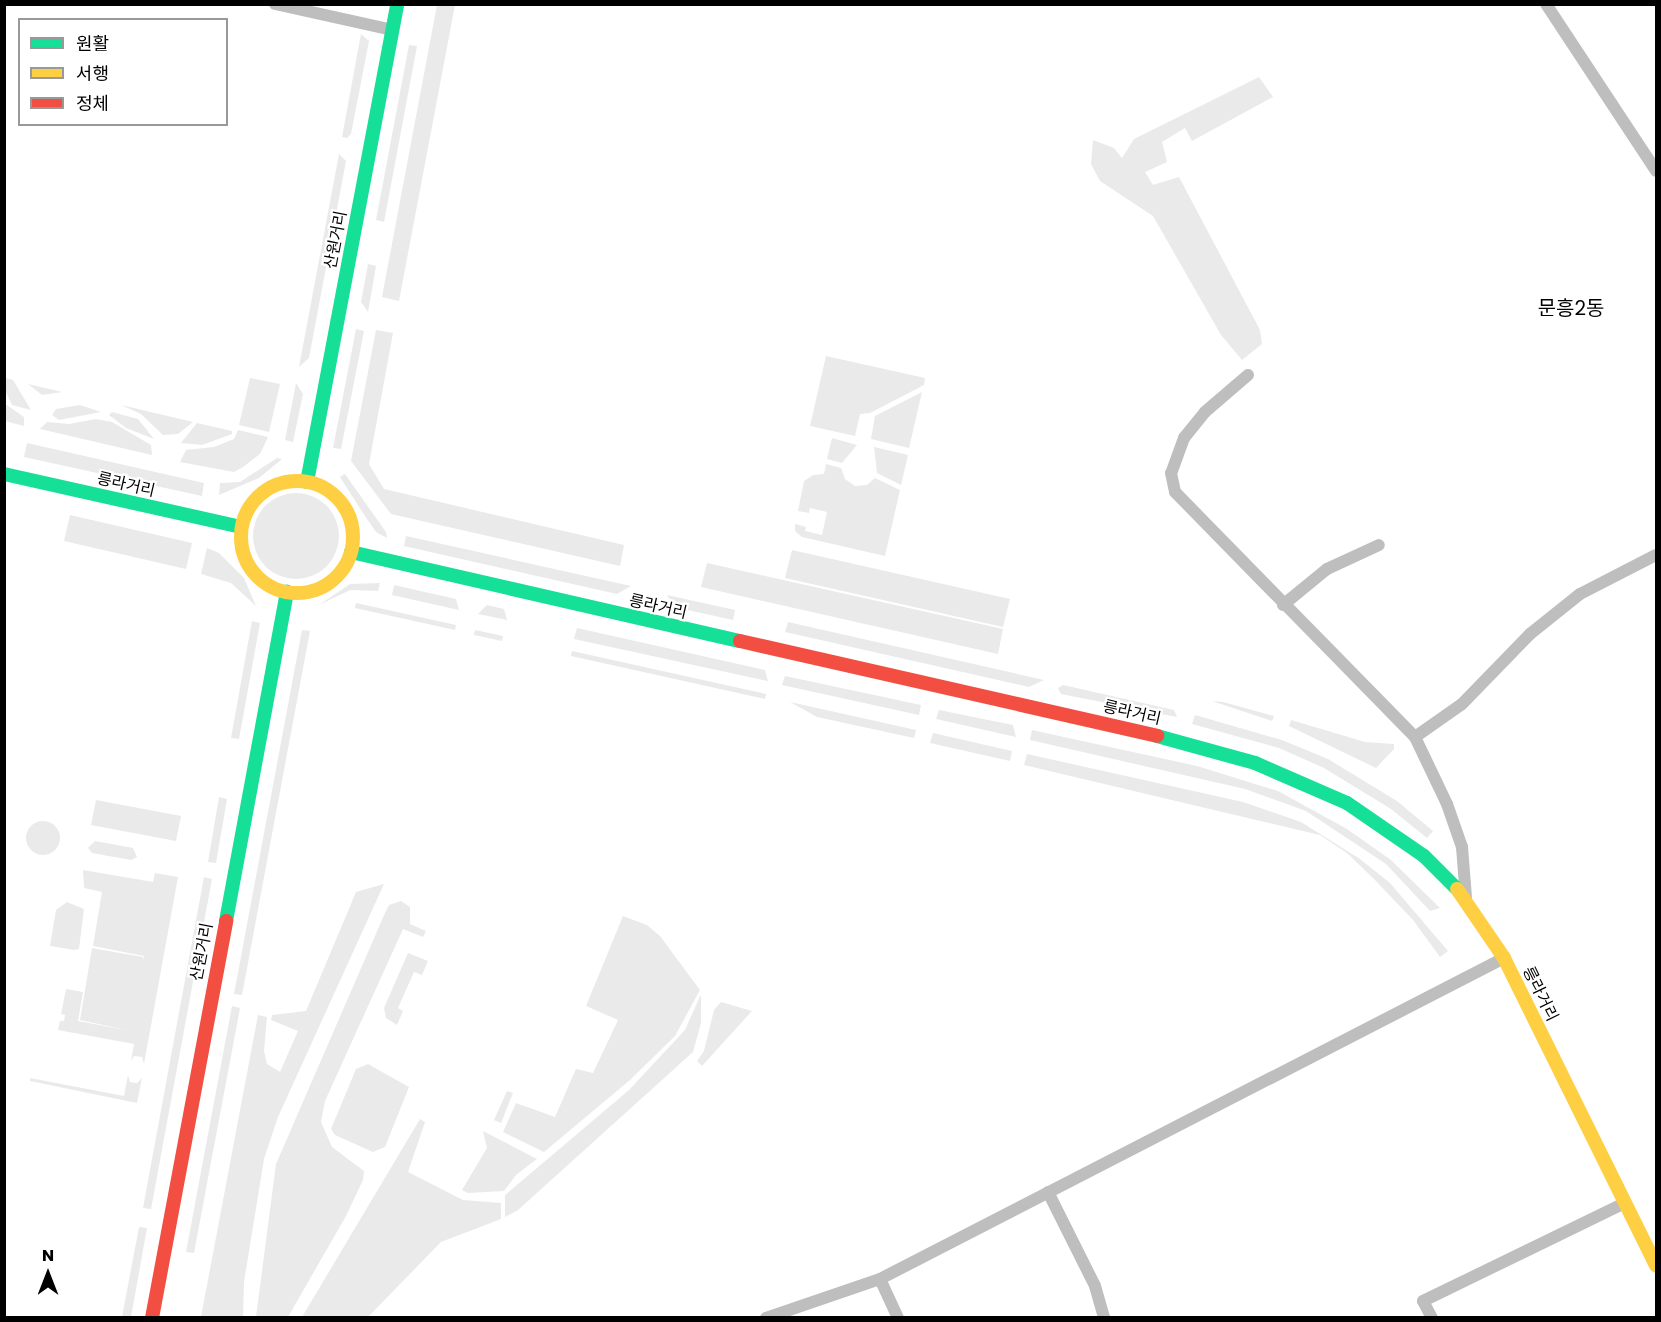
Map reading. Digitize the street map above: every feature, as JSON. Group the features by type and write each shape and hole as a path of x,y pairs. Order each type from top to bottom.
{"main road":[{"name":"산원거리","path":"307,482 397,4"},
{"name":"릉라거리","path":"4,474 241,527"},
{"path":"307,482 333,494 345,508 352,525 351,552 338,575 324,586 307,592 286,592 257,577 246,563 241,527 246,512 268,489 283,483 307,482"},
{"name":"릉라거리","path":"351,552 1180,741 1255,763 1347,803 1424,856 1466,898 1504,958 1656,1265"},
{"name":"산원거리","path":"152,1317 286,592"}],"street":[{"path":"275,4 392,30"},
{"path":"1546,4 1656,171"},
{"path":"1248,375 1205,412 1184,438 1171,473 1175,492 1283,605 1364,681 1415,737 1447,804 1459,838 1466,898"},
{"path":"1283,605 1327,569 1379,545"},
{"path":"1415,737 1462,704 1530,634 1581,594 1656,555"},
{"path":"766,1317 879,1280 1504,958"},
{"path":"1048,1192 1095,1286 1104,1317"},
{"path":"1432,1317 1423,1301 1625,1203"},
{"path":"879,1280 898,1317"}],"shaded area":[{"path":"437,5 455,5 399,301 382,297"},
{"path":"361,34 369,41 351,134 347,138 342,137"},
{"path":"409,45 417,46 384,222 376,220"},
{"path":"1259,77 1273,97 1192,141 1185,128 1162,142 1167,162 1145,172 1153,185 1179,177 1260,330 1262,344 1242,360 1221,335 1153,216 1100,181 1091,164 1093,140 1114,148 1122,158 1134,139"},
{"path":"339,154 346,161 309,358 299,367"},
{"path":"368,264 376,266 368,312 361,302"},
{"path":"356,329 364,331 341,449 333,448"},
{"path":"376,330 393,333 369,464 384,489 624,545 620,566 391,514 351,461"},
{"path":"826,356 925,378 924,385 870,413 860,414 855,436 810,426"},
{"path":"5,378 13,380 31,410 12,405 5,390"},
{"path":"250,378 280,384 269,432 239,425"},
{"path":"296,383 303,394 293,442 285,440"},
{"path":"28,384 62,392 42,395"},
{"path":"922,392 909,448 871,439 875,416"},
{"path":"4,403 24,417 24,426 5,421"},
{"path":"80,405 101,412 59,420 52,415 56,409"},
{"path":"121,405 193,422 178,434 163,435 141,414"},
{"path":"112,412 138,419 154,439 126,428 109,415"},
{"path":"96,419 112,422 151,445 152,455 40,429 47,422 69,424"},
{"path":"197,423 232,431 232,434 202,445 181,443"},
{"path":"238,430 268,437 260,454 234,472 180,462 186,450 214,447 234,439"},
{"path":"832,438 857,445 842,463 827,459"},
{"path":"27,443 204,483 202,496 24,457"},
{"path":"874,447 908,455 901,485 877,473"},
{"path":"277,458 282,459 259,478 219,495 220,483 240,482"},
{"path":"826,464 841,468 845,479 855,486 867,485 875,478 900,490 885,556 802,537 795,531 795,524 806,527 805,531 822,535 827,512 810,508 809,513 798,511 804,481 813,475 824,474"},
{"path":"345,474 386,532 387,538 376,532 361,510 340,477"},
{"path":"296,493 312,497 326,506 335,520 339,536 335,552 326,566 312,575 296,579 280,575 266,566 257,552 253,536 257,520 266,506 280,497"},
{"path":"70,515 192,543 186,569 64,541"},
{"path":"406,536 631,586 617,594 404,546"},
{"path":"207,548 219,553 244,578 256,606 231,583 201,574"},
{"path":"792,550 1010,599 1003,627 785,578"},
{"path":"707,563 1003,629 998,654 701,587"},
{"path":"380,583 378,591 350,590 319,605 350,584"},
{"path":"394,585 456,599 459,610 392,595"},
{"path":"667,595 735,610 733,620 674,607"},
{"path":"356,603 456,625 455,630 355,608"},
{"path":"487,605 504,609 507,620 478,614"},
{"path":"252,621 260,623 239,739 231,738"},
{"path":"788,622 1044,680 1029,687 785,632"},
{"path":"577,628 765,670 768,681 574,639"},
{"path":"302,630 310,631 242,995 234,994"},
{"path":"475,630 503,636 502,641 474,635"},
{"path":"572,651 766,694 765,699 571,656"},
{"path":"785,676 921,705 919,715 782,685"},
{"path":"1063,685 1174,710 1177,717 1061,694 1058,688"},
{"path":"1212,701 1223,702 1274,716 1272,721"},
{"path":"790,702 916,730 914,738 817,717"},
{"path":"939,710 1013,725 1016,737 936,719"},
{"path":"1195,715 1282,740 1328,759 1397,801 1433,831 1427,838 1391,809 1324,768 1279,748 1192,724"},
{"path":"1291,720 1365,742 1394,744 1394,749 1376,768 1289,726"},
{"path":"1032,730 1197,766 1278,791 1347,829 1391,860 1440,908 1430,911 1386,864 1306,811 1245,789 1030,740"},
{"path":"933,733 1012,751 1010,761 930,743"},
{"path":"1027,754 1243,802 1301,822 1360,859 1390,883 1448,951 1440,957 1413,920 1374,879 1347,853 1320,835 1024,765"},
{"path":"219,797 227,799 216,863 208,862"},
{"path":"96,800 181,816 176,841 91,825"},
{"path":"43,821 55,826 60,838 55,850 43,855 31,850 26,838 31,826"},
{"path":"95,841 133,848 137,857 131,860 92,853 88,848"},
{"path":"83,870 153,882 155,873 178,877 144,1064 142,1057 134,1056 131,1061 134,1044 58,1030 60,1021 64,1021 65,1015 61,1014 66,989 83,992 78,1021 131,1031 80,1020 92,948 143,957 143,960 144,956 93,946 102,892 84,888"},
{"path":"204,877 212,879 151,1209 143,1208"},
{"path":"384,884 278,1117 264,1159 244,1282 243,1317 201,1317 258,1015 267,1017 264,1051 267,1064 280,1072 298,1031 271,1020 272,1015 306,1011 356,892"},
{"path":"401,901 410,907 410,924 426,931 423,937 403,929 325,1101 321,1122 332,1147 364,1171 363,1180 346,1216 288,1317 256,1317 276,1164 385,913 389,905"},
{"path":"67,902 84,909 79,949 75,950 50,946 56,910"},
{"path":"623,916 647,925 660,936 700,990 675,1036 630,1080 544,1152 503,1132 516,1103 555,1117 576,1069 593,1073 618,1020 586,1006"},
{"path":"408,953 428,961 422,975 414,972 398,1008 403,1011 397,1025 386,1018 384,1008"},
{"path":"701,994 701,1023 693,1052 518,1210 505,1217 505,1195 629,1090 685,1030"},
{"path":"721,1002 752,1011 702,1066 697,1061 704,1051 714,1010"},
{"path":"232,1006 240,1008 194,1253 186,1252"},
{"path":"368,1064 409,1087 385,1147 373,1152 335,1135 331,1129 356,1069"},
{"path":"128,1075 130,1082 137,1083 142,1078 137,1103 30,1081 30,1078 124,1096"},
{"path":"507,1091 513,1093 501,1123 494,1120"},
{"path":"420,1119 425,1122 408,1172 463,1200 501,1203 501,1219 441,1242 368,1317 302,1317"},
{"path":"483,1131 537,1159 516,1175 504,1191 468,1193 462,1190 487,1148"},
{"path":"139,1227 147,1228 131,1317 122,1317"}],"traffic: fast":[{"path":"307,482 397,4"},
{"path":"4,474 241,527"},
{"path":"351,552 740,641"},
{"path":"226,921 287,592"},
{"path":"1157,736 1255,763 1347,803 1424,856 1457,889"}],"traffic: slow":[{"path":"297,481 318,485 336,498 349,516 353,537 349,558 336,576 318,589 297,593 276,589 258,576 245,558 241,537 245,516 258,498 276,485 297,481"},
{"path":"1457,889 1504,958 1656,1265"}],"traffic: jam":[{"path":"740,641 1157,736"},
{"path":"152,1318 226,921"}],"district":[{"name":"문흥2동","path":"1571,308"}]}
